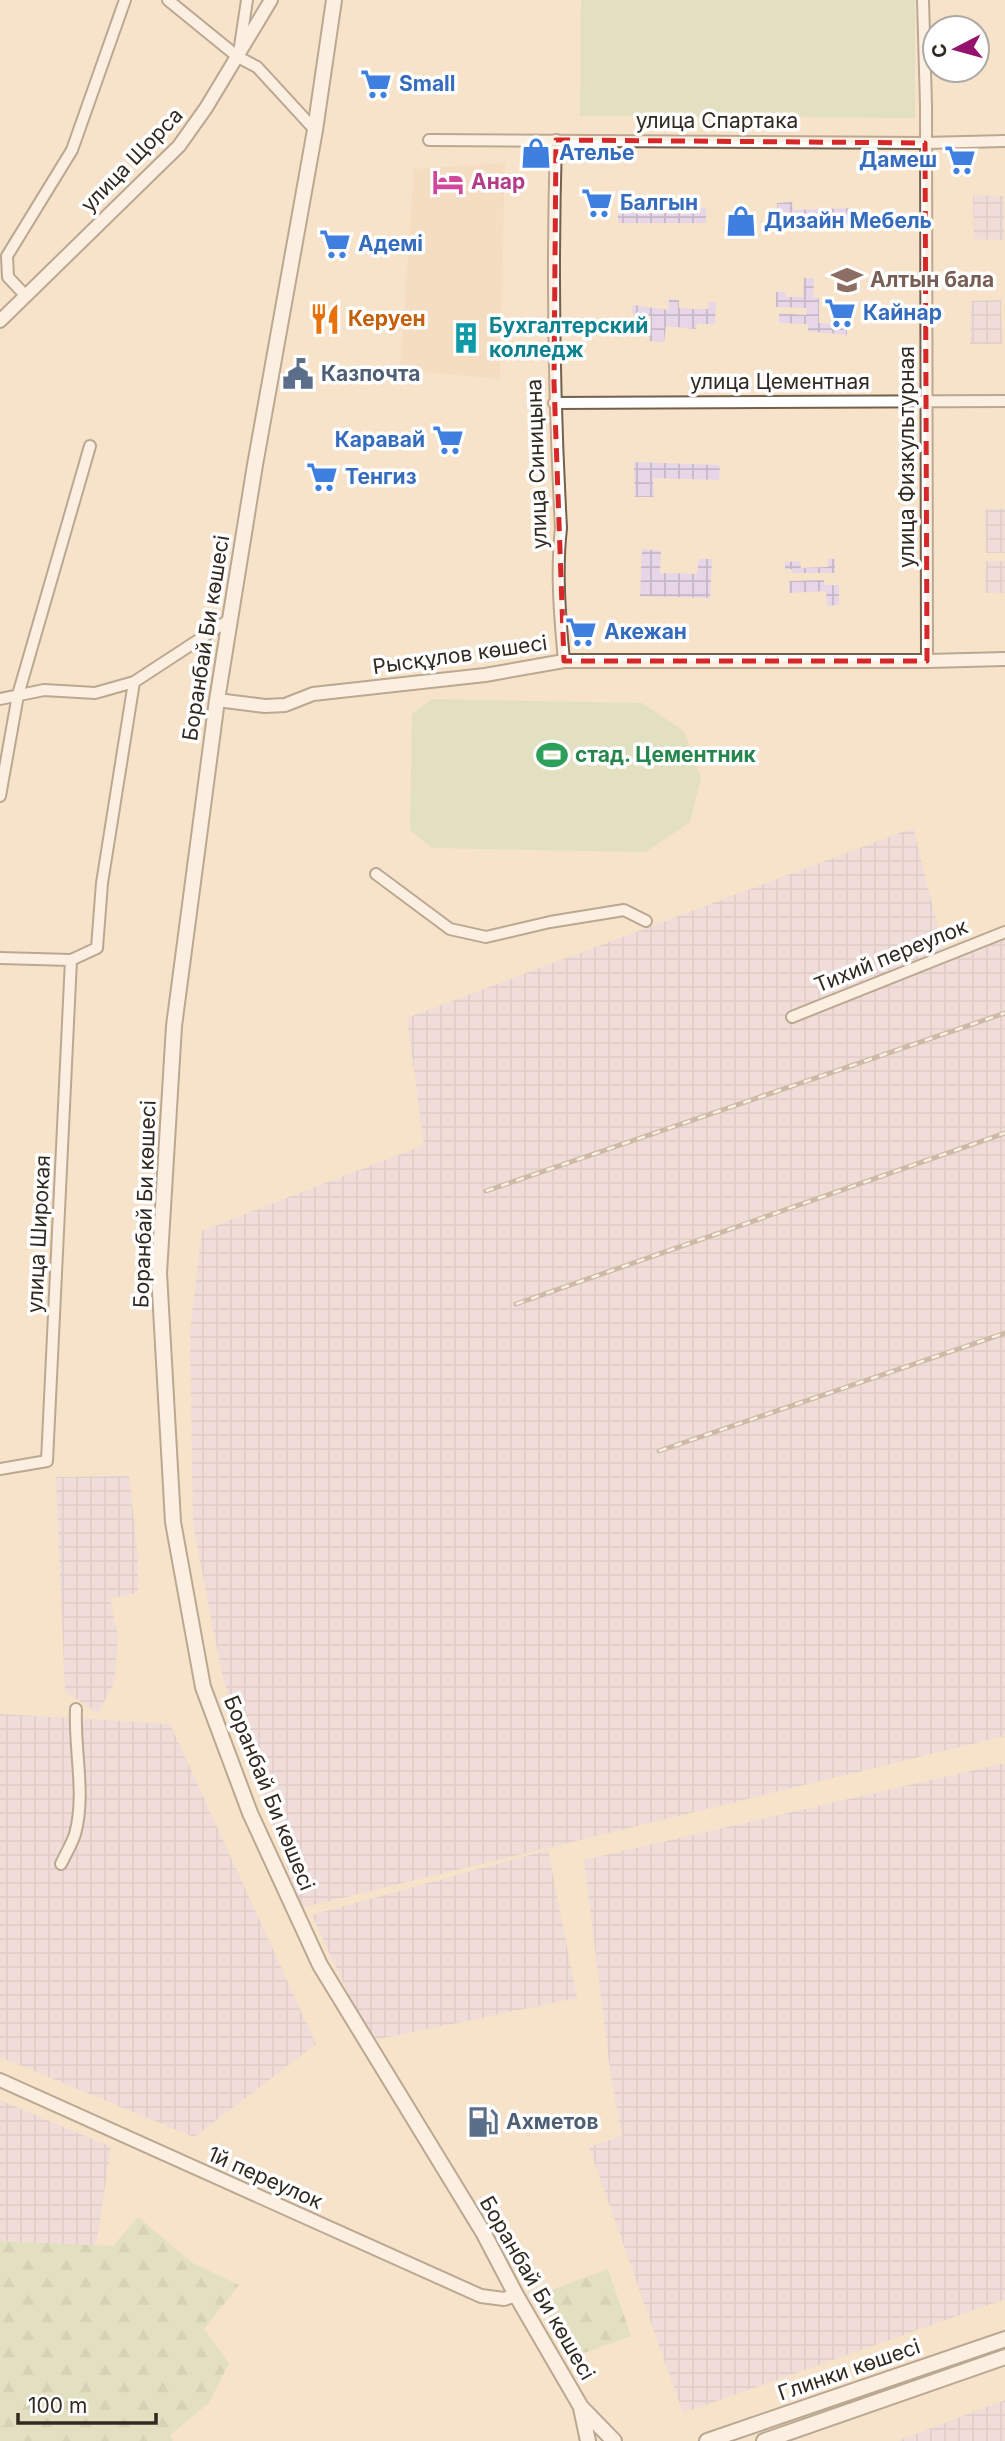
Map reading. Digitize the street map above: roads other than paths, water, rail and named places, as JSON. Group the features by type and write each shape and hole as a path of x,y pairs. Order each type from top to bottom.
{"main road":[{"name":"Боранбай Би көшесі","path":"334,0 315,130 229,620 174,1026 159,1273 173,1522 203,1687 250,1813 320,1965 483,2232 581,2407"},
{"name":"Глинки көшесі","path":"707,2441 1005,2339"},
{"name":"Глинки көшесі","path":"764,2441 1005,2357"},
{"path":"581,2407 588,2441"},
{"path":"581,2407 614,2441"}],"street":[{"name":"улица Щорса","path":"24,295 8,277 7,256 72,150 125,0"},
{"path":"167,0 238,57 257,67 315,130"},
{"path":"238,57 247,0"},
{"name":"улица Щорса","path":"0,321 178,146 206,108 271,0"},
{"name":"улица Физкультурная","path":"923,0 927,661"},
{"name":"улица Спартака","path":"429,140 925,143 1005,141"},
{"name":"улица Синицына","path":"556,140 553,250 554,403 561,528 559,611 564,661"},
{"name":"улица Цементная","path":"554,403 1005,401"},
{"path":"0,796 18,695 90,446"},
{"path":"0,699 44,690 95,693 134,682 229,620"},
{"name":"Рысқұлов көшесі","path":"217,700 265,706 285,705 313,694 485,675 564,661 1005,659"},
{"path":"0,958 71,960 97,948 103,883 134,682"},
{"path":"376,874 450,929 486,937 550,922 624,910 646,921"},
{"name":"Тихий переулок","path":"792,1017 1005,932"},
{"name":"улица Широкая","path":"0,1469 47,1461 71,960"},
{"path":"61,1864 75,1835 79,1794 76,1710"},
{"name":"1й переулок","path":"0,2080 481,2296 504,2299 516,2295"}],"railway":[{"path":"486,1191 1005,1013"},
{"path":"516,1304 1005,1133"},
{"path":"659,1451 1005,1333"}],"place":[{"name":"Small","path":"376,84"},
{"name":"Ателье","path":"536,153"},
{"name":"Дамеш","path":"960,160"},
{"name":"Анар","path":"448,182"},
{"name":"Балгын","path":"597,203"},
{"name":"Дизайн Мебель","path":"741,221"},
{"name":"Адемi","path":"335,244"},
{"name":"Алтын бала","path":"847,280"},
{"name":"Кайнар","path":"840,313"},
{"name":"Керуен","path":"325,319"},
{"name":"Бухгалтерский колледж","path":"466,338"},
{"name":"Казпочта","path":"298,374"},
{"name":"Каравай","path":"448,440"},
{"name":"Тенгиз","path":"322,477"},
{"name":"Акежан","path":"581,632"},
{"name":"стад. Цементник","path":"552,755"},
{"name":"Ахметов","path":"483,2122"}]}
